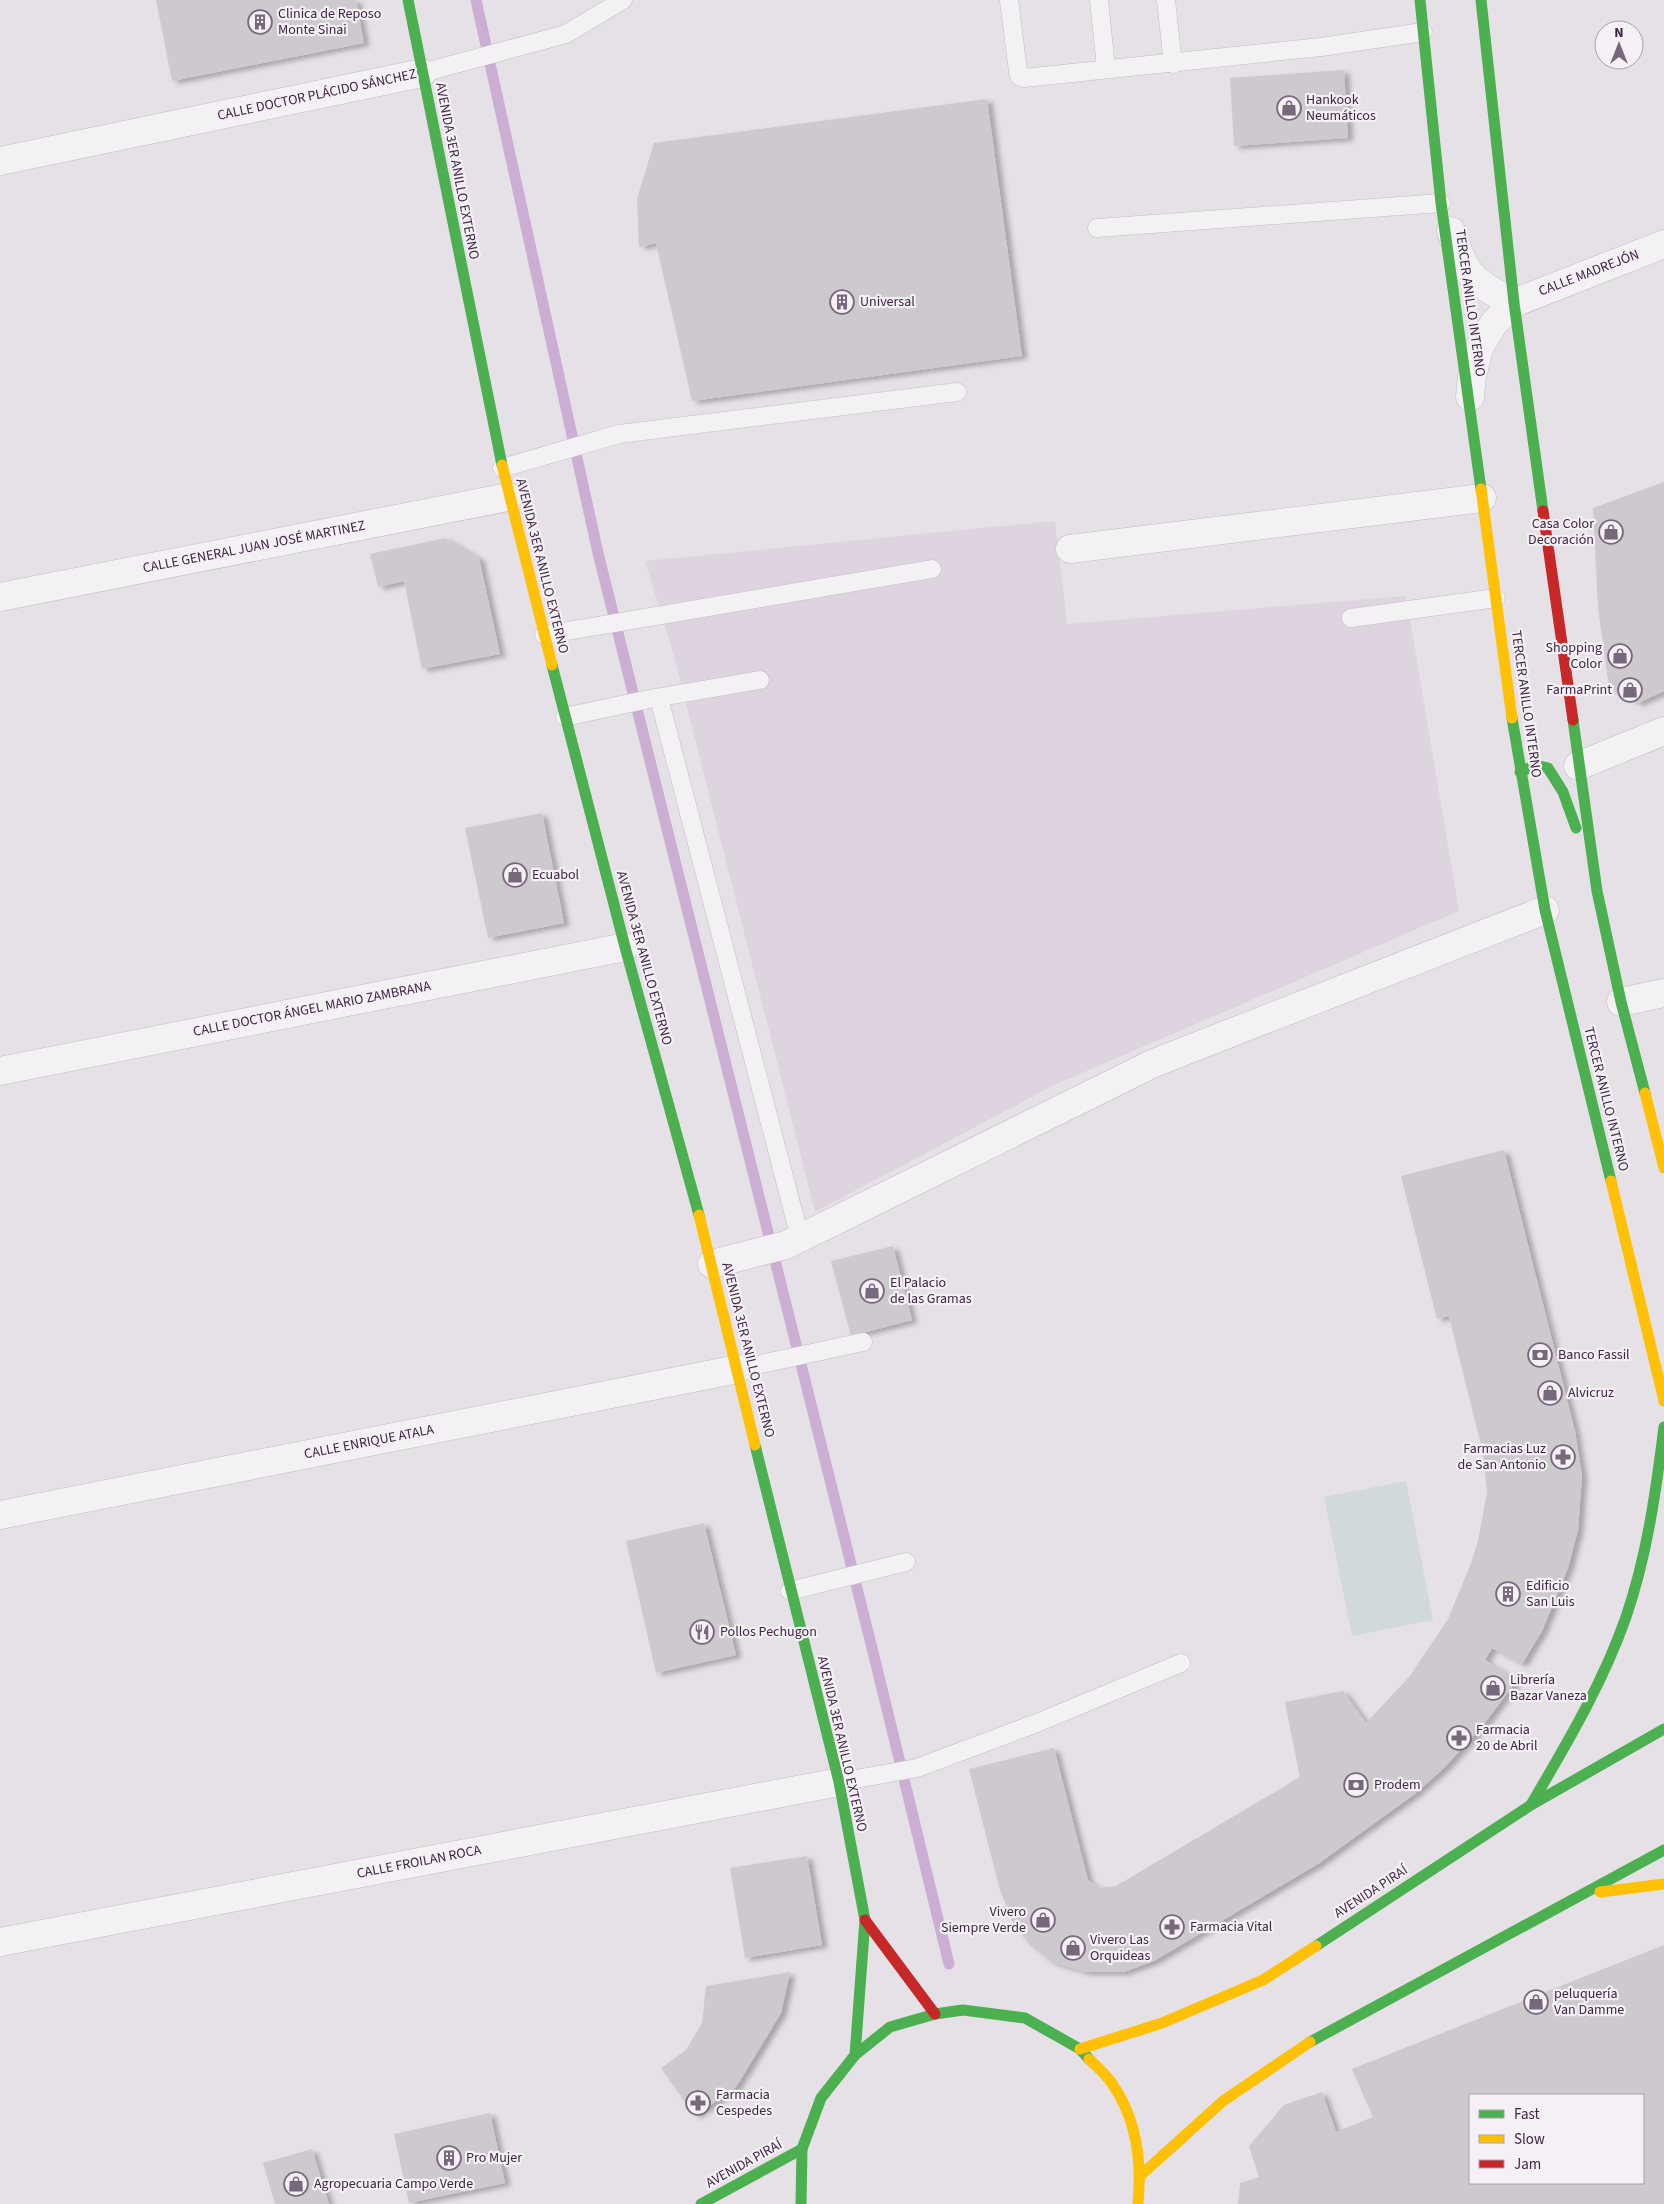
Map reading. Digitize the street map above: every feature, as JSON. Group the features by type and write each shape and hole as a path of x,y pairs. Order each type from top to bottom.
{"main road":[{"name":"AVENIDA 3ER ANILLO EXTERNO","path":"408,0 508,497 625,947 723,1261 738,1369 790,1592 851,1779 865,1920 855,2055"},
{"name":"TERCER ANILLO INTERNO","path":"1420,0 1441,202 1520,772 1545,910 1664,1401"},
{"path":"1481,0 1514,302 1597,891 1621,1002 1664,1168"},
{"path":"1520,772 1532,766 1542,764 1552,770 1565,797 1597,891"},
{"path":"1531,1805 1585,1713 1626,1616 1653,1514 1664,1427"},
{"name":"AVENIDA PIRAÍ","path":"1080,2049 1162,2023 1263,1980 1531,1805 1664,1729"},
{"path":"1141,2175 1223,2101 1306,2044 1664,1850"},
{"path":"1550,1912 1606,1890 1664,1884"},
{"name":"AVENIDA 3ER ANILLO EXTERNO","path":"865,1920 935,2014"},
{"path":"801,2204 802,2149 821,2098 855,2055 890,2027 935,2014 963,2010 1025,2018 1080,2049 1113,2084 1134,2127 1141,2175 1138,2204"},
{"name":"AVENIDA PIRAÍ","path":"700,2204 721,2195 802,2149"}],"street":[{"name":"CALLE DOCTOR PLÁCIDO SÁNCHEZ","path":"0,161 422,73"},
{"path":"1441,202 1462,264 1484,288 1514,302"},
{"name":"CALLE MADREJÓN","path":"1469,408 1472,376 1479,348 1494,322 1514,302 1664,244"},
{"name":"CALLE GENERAL JUAN JOSÉ MARTINEZ","path":"0,597 508,497"},
{"path":"1070,550 1482,498"},
{"path":"1578,766 1664,731"},
{"path":"723,1261 793,1242 1154,1063 1545,910"},
{"name":"CALLE DOCTOR ÁNGEL MARIO ZAMBRANA","path":"0,1071 625,947"},
{"path":"1621,1002 1664,993"},
{"name":"CALLE ENRIQUE ATALA","path":"0,1515 738,1369"},
{"name":"CALLE FROILAN ROCA","path":"0,1942 851,1779"}],"lane":[{"name":"CALLE DOCTOR PLÁCIDO SÁNCHEZ","path":"422,73 566,34 623,0"},
{"path":"1008,0 1019,76 1024,78 1106,68 1173,64 1321,47 1423,32"},
{"path":"1099,0 1106,68"},
{"path":"1166,0 1173,64"},
{"path":"1097,228 1441,202"},
{"path":"502,468 619,434 957,392"},
{"path":"544,635 932,570"},
{"path":"1351,618 1496,598"},
{"path":"565,717 654,698 760,680"},
{"path":"654,698 793,1242"},
{"path":"738,1369 863,1342"},
{"path":"790,1592 906,1562"},
{"path":"851,1779 917,1768 1037,1723 1180,1663"}],"shaded area":[{"path":"1055,521 1067,624 1406,596 1459,911 1054,1085 815,1212 674,656 645,561"},
{"path":"1406,1481 1433,1620 1352,1636 1324,1497"}],"building":[{"name":"Clinica de Reposo Monte Sinai","path":"156,0 356,0 364,43 172,81"},
{"name":"Hankook Neumáticos","path":"1344,70 1348,138 1234,146 1230,78"},
{"name":"Universal","path":"987,99 1022,356 692,401 656,243 639,247 637,199 654,143"},
{"path":"1664,482 1664,691 1638,703 1609,687 1598,607 1593,508"},
{"path":"445,538 479,558 500,654 422,669 404,581 378,587 370,554"},
{"name":"Ecuabol","path":"542,813 564,923 488,938 465,828"},
{"path":"1504,1150 1575,1431 1582,1476 1578,1530 1568,1568 1542,1631 1522,1664 1492,1648 1485,1660 1517,1680 1484,1724 1445,1767 1416,1793 1318,1864 1154,1961 1124,1972 1085,1972 1052,1962 1029,1944 1013,1923 1000,1890 969,1769 1054,1748 1088,1880 1099,1888 1116,1886 1300,1777 1285,1702 1343,1691 1366,1723 1409,1677 1448,1619 1470,1566 1478,1541 1487,1492 1483,1453 1449,1316 1437,1319 1401,1176"},
{"name":"El Palacio de las Gramas","path":"893,1246 912,1320 851,1336 831,1261"},
{"path":"704,1523 736,1655 656,1673 626,1541"},
{"path":"807,1856 822,1945 745,1958 730,1868"},
{"path":"1664,1945 1664,2204 1238,2204 1240,2183 1259,2177 1249,2146 1284,2105 1322,2092 1336,2132 1373,2117 1352,2069"},
{"path":"790,1972 781,2013 736,2087 695,2116 661,2068 686,2050 702,2023 706,1986"},
{"name":"Pro Mujer","path":"490,2113 505,2183 409,2203 394,2134"},
{"name":"Agropecuaria Campo Verde","path":"312,2149 329,2204 275,2204 263,2163"}],"waterway":[{"path":"476,0 598,553 875,1660 949,1964"}],"traffic: fast":[{"path":"408,0 502,465"},
{"path":"1420,0 1441,203 1481,489"},
{"path":"1481,0 1514,303 1543,511"},
{"path":"552,665 625,947 699,1215"},
{"path":"1512,718 1545,910 1611,1181"},
{"path":"1573,720 1597,891 1621,1002 1645,1093"},
{"path":"1520,772 1536,765 1548,768 1563,792 1576,828"},
{"path":"1532,1803 1595,1689 1607,1665 1626,1617 1645,1547 1664,1427"},
{"path":"755,1445 839,1782 865,1920 855,2055"},
{"path":"1316,1946 1531,1805 1664,1729"},
{"path":"1310,2042 1664,1850"},
{"path":"801,2204 802,2149 821,2098 855,2055 890,2027 935,2014 963,2010 1025,2018 1080,2049 1089,2059"},
{"path":"701,2204 802,2149"}],"traffic: slow":[{"path":"502,465 552,665"},
{"path":"1481,489 1512,718"},
{"path":"1645,1093 1664,1168"},
{"path":"1611,1181 1664,1401"},
{"path":"699,1215 755,1445"},
{"path":"1600,1892 1664,1884"},
{"path":"1080,2049 1162,2023 1263,1980 1316,1946"},
{"path":"1141,2175 1223,2101 1310,2042"},
{"path":"1089,2059 1105,2074 1128,2112 1133,2127 1138,2157 1138,2204"}],"traffic: jam":[{"path":"1543,511 1573,720"},
{"path":"865,1920 935,2014"}],"place":[{"name":"Clinica de Reposo Monte Sinai","path":"260,22"},
{"name":"Hankook Neumáticos","path":"1289,108"},
{"name":"Universal","path":"842,302"},
{"name":"Casa Color Decoración","path":"1611,532"},
{"name":"Shopping Color","path":"1620,656"},
{"name":"FarmaPrint","path":"1630,690"},
{"name":"Ecuabol","path":"515,875"},
{"name":"El Palacio de las Gramas","path":"872,1291"},
{"name":"Banco Fassil","path":"1540,1355"},
{"name":"Alvicruz","path":"1550,1393"},
{"name":"Farmacias Luz de San Antonio","path":"1563,1457"},
{"name":"Edificio San Luis","path":"1508,1594"},
{"name":"Pollos Pechugon","path":"702,1632"},
{"name":"Librería Bazar Vaneza","path":"1493,1688"},
{"name":"Farmacia 20 de Abril","path":"1459,1738"},
{"name":"Prodem","path":"1356,1785"},
{"name":"Vivero Siempre Verde","path":"1043,1920"},
{"name":"Farmacia Vital","path":"1172,1927"},
{"name":"Vivero Las Orquideas","path":"1073,1948"},
{"name":"peluquería Van Damme","path":"1536,2002"},
{"name":"Farmacia Cespedes","path":"698,2103"},
{"name":"Pro Mujer","path":"449,2158"},
{"name":"Agropecuaria Campo Verde","path":"296,2184"}]}
